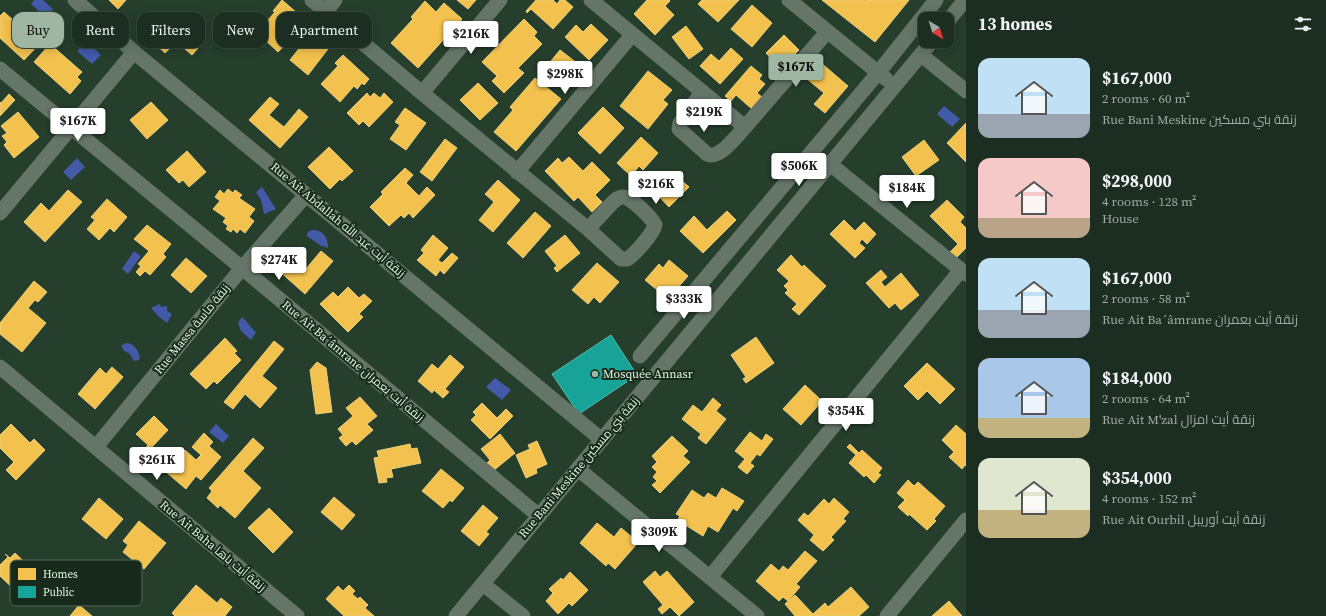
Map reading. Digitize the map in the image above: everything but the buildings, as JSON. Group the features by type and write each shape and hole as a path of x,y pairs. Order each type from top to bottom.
{"street":[{"name":"Rue Ait Abdallah زنقة أيت عبد الله","path":"75,0 134,52 602,440"},
{"path":"312,0 330,6 422,93 588,229"},
{"path":"422,93 500,0"},
{"path":"591,0 745,127"},
{"path":"789,0 894,86"},
{"path":"640,356 878,73 936,0"},
{"path":"954,13 965,0"},
{"path":"702,92 679,126 682,132 707,154 715,155 720,152 745,127 827,32"},
{"path":"517,172 632,35"},
{"name":"Rue Bani Meskine زنقة بني مسكين","path":"456,616 926,48"},
{"path":"0,213 134,52"},
{"path":"921,55 966,91"},
{"name":"Rue Ait Ba´âmrane زنقة أيت بعمران","path":"0,69 242,268 539,516"},
{"path":"710,577 964,272 830,164"},
{"name":"Rue Massa زنقة ماسة","path":"96,447 242,268 306,195"},
{"name":"Rue Ait Baha زنقة أيت باها","path":"0,367 297,616"},
{"path":"578,469 758,616"},
{"path":"887,616 966,520"},
{"path":"483,584 523,616"}],"water":[{"path":"34,0 43,0 53,9 50,12 40,12 31,4"},
{"path":"80,48 94,48 101,55 92,64 77,51"},
{"path":"944,106 960,119 952,127 937,114"},
{"path":"77,158 85,167 71,180 63,172"},
{"path":"262,187 276,209 264,214 261,200 256,192"},
{"path":"314,230 323,233 327,241 328,248 321,246 307,236 309,231"},
{"path":"134,251 141,256 128,274 122,269"},
{"path":"159,304 162,307 167,306 167,311 172,314 167,323 151,308"},
{"path":"242,317 256,332 251,340 241,331 238,323"},
{"path":"129,343 135,347 140,357 139,360 134,361 129,353 124,351 121,346"},
{"path":"495,378 511,390 502,400 486,387"},
{"path":"216,424 229,436 223,443 209,432"}],"place":[{"name":"Mosquée Annasr","path":"595,374"}]}
